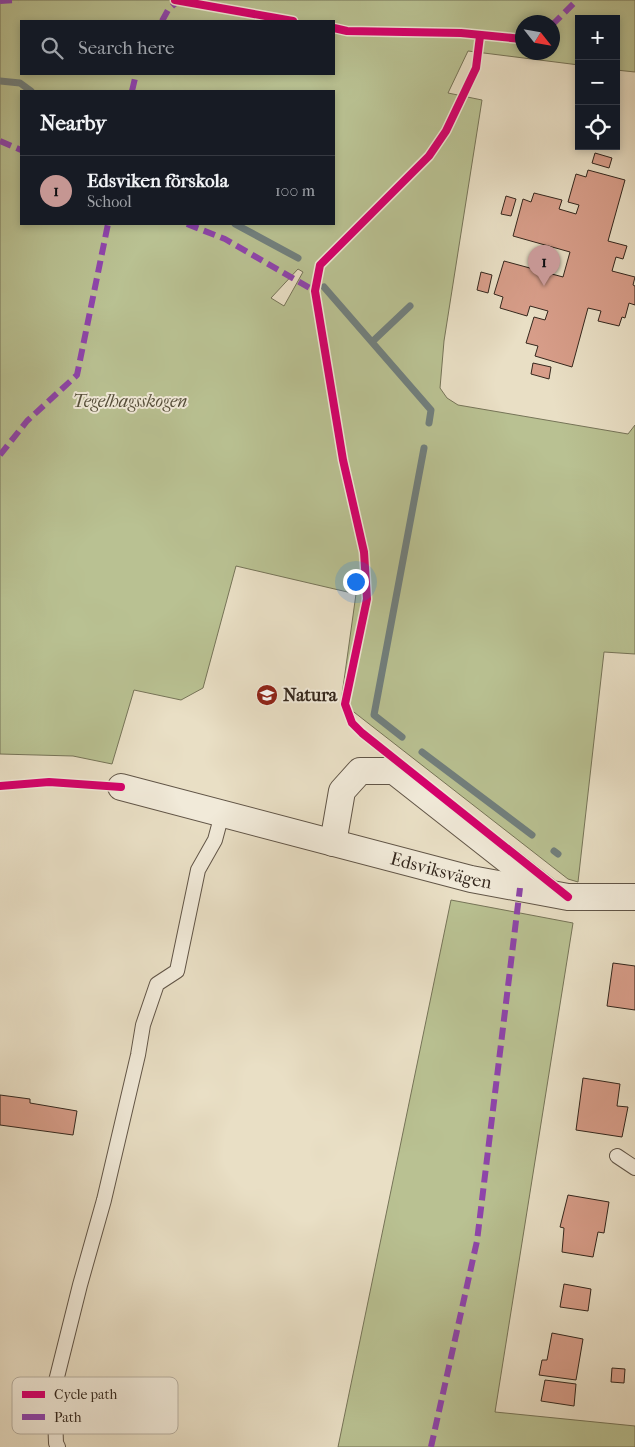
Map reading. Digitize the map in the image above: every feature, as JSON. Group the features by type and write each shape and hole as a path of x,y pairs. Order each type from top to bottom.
{"street":[{"name":"Edsviksvägen","path":"333,843 342,791 360,770 394,771 551,894"},
{"name":"Edsviksvägen","path":"121,788 471,879 568,897 635,897"}],"lane":[{"path":"57,1377 80,1284 104,1200 138,1056 143,1025 157,984 177,970 198,870 216,840 222,814"},
{"path":"617,1156 635,1168"}],"green space":[{"name":"Tegelhagsskogen","path":"0,0 635,0 635,72 620,70 620,15 575,15 575,64 539,60 560,60 560,15 515,15 515,57 468,51 448,93 482,100 444,341 440,388 447,398 458,405 628,434 635,425 635,654 604,652 578,882 568,879 341,702 356,594 236,566 203,688 181,700 134,690 112,764 73,756 0,754","holes":["298,269 303,272 284,306 271,298"]},
{"path":"451,900 573,923 495,1412 635,1426 635,1447 338,1447"}],"building":[{"path":"595,153 612,158 609,168 592,163"},
{"path":"588,170 625,180 608,241 627,246 623,259 616,257 612,271 635,277 633,285 635,286 635,305 629,303 625,318 622,317 619,326 598,321 601,311 588,308 572,367 535,356 538,346 526,343 534,317 545,320 548,311 530,306 527,316 500,308 503,297 494,294 504,261 563,277 570,252 513,236 523,199 531,202 534,193 562,200 559,209 576,214 579,205 568,202 576,174 586,177"},
{"path":"506,196 516,199 511,216 501,214"},
{"path":"481,272 492,275 488,293 477,290"},
{"path":"533,363 551,367 549,379 531,374"},
{"path":"613,963 635,966 635,1010 607,1006"},
{"path":"583,1078 620,1084 617,1106 628,1107 622,1137 576,1130"},
{"path":"0,1095 30,1099 30,1103 77,1111 73,1135 0,1125"},
{"path":"568,1195 609,1202 604,1233 598,1232 593,1257 562,1252 564,1228 560,1227"},
{"path":"564,1284 591,1289 588,1311 560,1307"},
{"path":"552,1333 583,1339 576,1380 539,1375 542,1360 547,1360"},
{"path":"612,1368 625,1369 624,1383 611,1382"},
{"path":"545,1380 576,1384 574,1406 541,1401"}],"waterway":[{"path":"0,81 20,83 30,90"},
{"path":"237,225 298,258"},
{"path":"324,287 431,410 429,423"},
{"path":"372,342 410,306"},
{"path":"402,737 374,715 424,448"},
{"path":"422,752 532,835"},
{"path":"554,851 558,854"}],"marked path":[{"path":"0,1 18,0"},
{"path":"163,20 168,10 179,0"},
{"path":"560,17 577,0"},
{"path":"132,90 136,75"},
{"path":"0,141 20,150"},
{"path":"0,455 27,421 77,375 108,225"},
{"path":"190,225 225,239 315,291"},
{"path":"431,1447 477,1241 520,888"}],"cycle path":[{"path":"175,0 287,20"},
{"path":"335,28 347,31 461,33 515,38"},
{"path":"480,36 476,68 446,131 429,156 320,265 315,291 343,460 364,552 367,599 345,704 352,723 362,733 568,897"},
{"path":"0,786 49,782 121,787"}],"place":[{"name":"Edsviken förskola","path":"544,286"},
{"name":"Natura","path":"267,695"}]}
